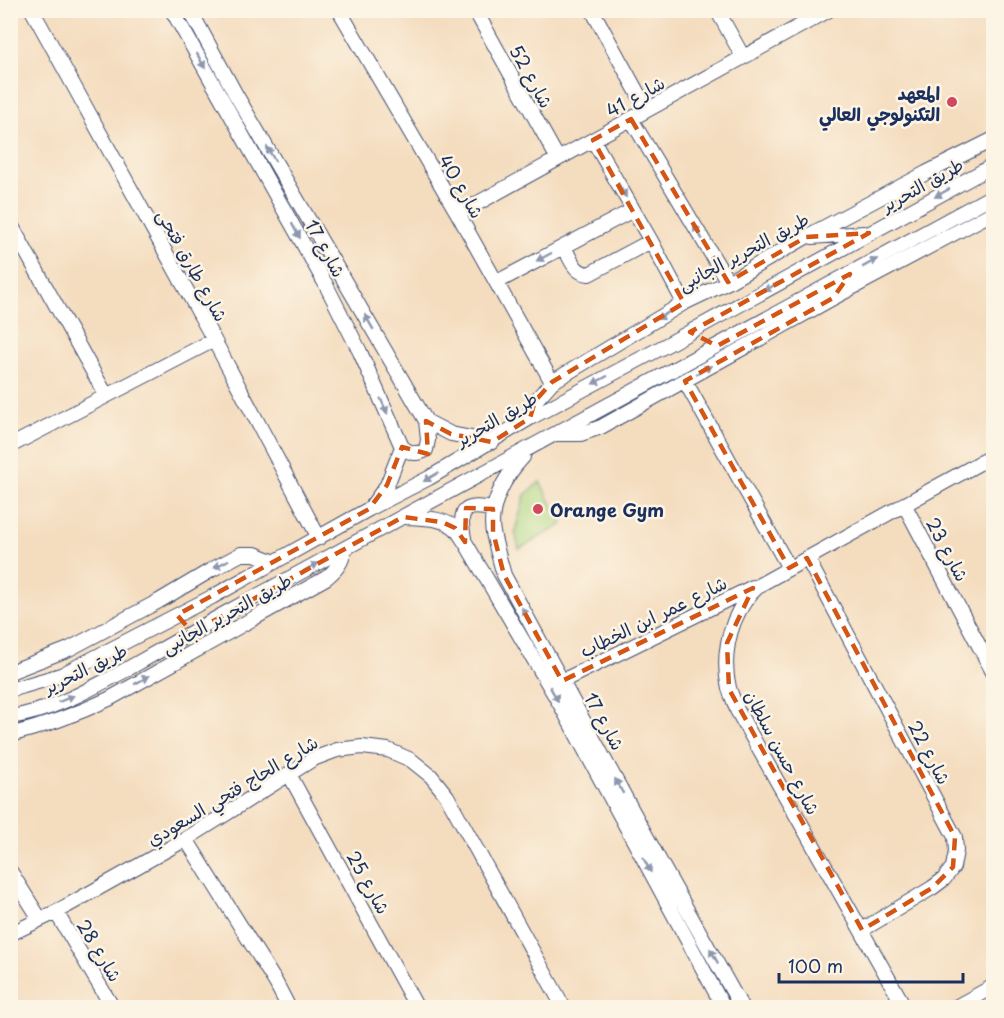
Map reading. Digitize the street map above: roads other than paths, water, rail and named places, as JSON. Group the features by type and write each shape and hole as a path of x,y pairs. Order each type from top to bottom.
{"street":[{"name":"شارع طارق فتحى","path":"32,10 214,340 319,538"},
{"name":"شارع 17","path":"172,10 325,283 360,352 402,447"},
{"name":"شارع 17","path":"190,10 235,93 426,421"},
{"name":"شارع 40","path":"339,10 552,381"},
{"name":"شارع 52","path":"475,10 558,159"},
{"path":"592,10 647,110"},
{"path":"717,10 743,57"},
{"name":"شارع 41","path":"458,214 829,10"},
{"path":"631,119 728,282"},
{"name":"طريق التحرير الجانبى","path":"530,418 535,401 552,381 684,303 728,282 806,237 993,139"},
{"path":"592,140 684,303"},
{"name":"طريق التحرير","path":"10,690 61,675 212,597 429,478 530,418 993,165"},
{"name":"طريق التحرير","path":"10,717 34,712 87,690 993,195"},
{"path":"496,282 633,210"},
{"path":"556,434 569,435 601,427 993,212"},
{"path":"10,223 106,395"},
{"path":"806,237 870,233"},
{"path":"564,246 576,270 582,274 590,274 651,241"},
{"path":"833,298 849,274"},
{"path":"699,327 708,341 718,345"},
{"path":"11,444 214,340"},
{"path":"659,349 672,353 677,363 676,368"},
{"path":"685,381 789,568"},
{"path":"369,509 387,485 402,447 414,454 420,454 426,450 428,440 426,421"},
{"path":"426,421 451,434 492,442"},
{"name":"شارع 17","path":"531,448 512,469 493,509 493,532 504,575 742,1008"},
{"name":"شارع حسن سلطان","path":"905,1008 737,710 729,689 726,666 728,643 734,621 745,601 761,584 993,455"},
{"name":"شارع 23","path":"903,504 993,674"},
{"path":"465,542 462,520 469,507 493,509"},
{"name":"شارع 17","path":"403,517 442,522 455,528 465,542 560,704 724,1008"},
{"name":"طريق التحرير الجانبى","path":"10,735 85,711 316,584 336,569 344,549"},
{"name":"طريق التحرير الجانبى","path":"10,672 69,650 241,554 255,554 275,562"},
{"name":"شارع 22","path":"807,558 955,837 957,852 953,867 944,879 862,930"},
{"name":"شارع عمر ابن الخطاب","path":"562,681 761,584"},
{"path":"212,597 214,608 224,614"},
{"path":"177,615 184,618 188,625 188,633 184,637"},
{"name":"شارع الحاج فتحي السعودي","path":"10,933 56,912 186,839 313,759 337,750 362,747 387,750 411,760 431,776 447,796 564,1008"},
{"name":"شارع 25","path":"289,774 417,1008"},
{"path":"186,839 276,983 289,1008"},
{"path":"10,871 40,919"},
{"name":"شارع 28","path":"56,912 113,1008"},
{"path":"954,1008 993,986"}],"place":[{"name":"المعهد التكنولوجي العالي","path":"952,102"},
{"name":"Orange Gym","path":"538,509"}]}
